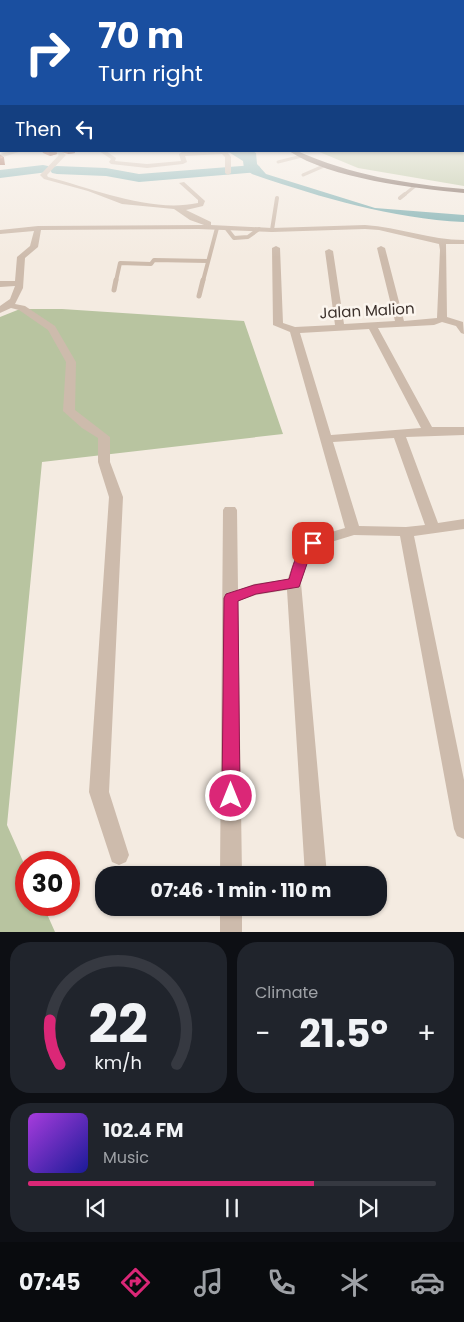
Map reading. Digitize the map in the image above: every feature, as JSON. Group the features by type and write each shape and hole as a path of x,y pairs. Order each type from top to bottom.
{"main road":[{"path":"346,170 415,186 464,192"},
{"path":"358,170 409,180 464,187"}],"street":[{"path":"49,170 43,175 53,181 90,190 122,202 165,205 180,209 193,218 217,228"},
{"path":"180,209 200,205 202,201 182,184"},
{"path":"5,307 16,299 21,257 34,247 38,228"},
{"path":"0,232 38,228 217,228 259,230 379,228 442,242 464,242"},
{"path":"442,242 444,250 442,319 462,326"},
{"path":"276,248 278,325 294,330 352,530"},
{"path":"380,248 400,324"},
{"path":"329,251 340,327"},
{"path":"0,284 19,283"},
{"path":"5,307 22,308 52,328 71,362 69,411 86,426 104,437 104,462 116,497 99,792 120,855"},
{"name":"Jalan Malion","path":"294,330 434,322 442,319"},
{"path":"372,325 428,430"},
{"path":"325,439 400,434 428,430 464,431"},
{"path":"400,434 433,527"},
{"path":"230,510 231,866"},
{"path":"315,866 294,583 302,557 313,543 352,530 406,532 464,524"},
{"path":"406,532 464,829"},
{"path":"231,598 254,590 294,583"},
{"path":"231,916 231,932"}],"lane":[{"path":"304,175 314,170"},
{"path":"400,198 415,186"},
{"path":"272,230 277,198"},
{"path":"199,296 217,228"},
{"path":"114,290 120,263 151,264 154,260 208,261"}],"green space":[{"path":"373,170 464,170 464,186"},
{"path":"20,309 62,309 244,321 283,434 42,462 7,825 18,851 15,851 15,916 48,916 55,932 0,932 0,317"}],"water":[{"path":"247,170 263,170 266,174 375,208 464,215 464,222 409,216 356,206 252,174"}],"waterway":[{"path":"0,174 30,170"},
{"path":"69,170 106,172 139,178 235,170"}],"route":[{"path":"231,796 231,598 254,590 294,583 302,557 313,543"}]}
